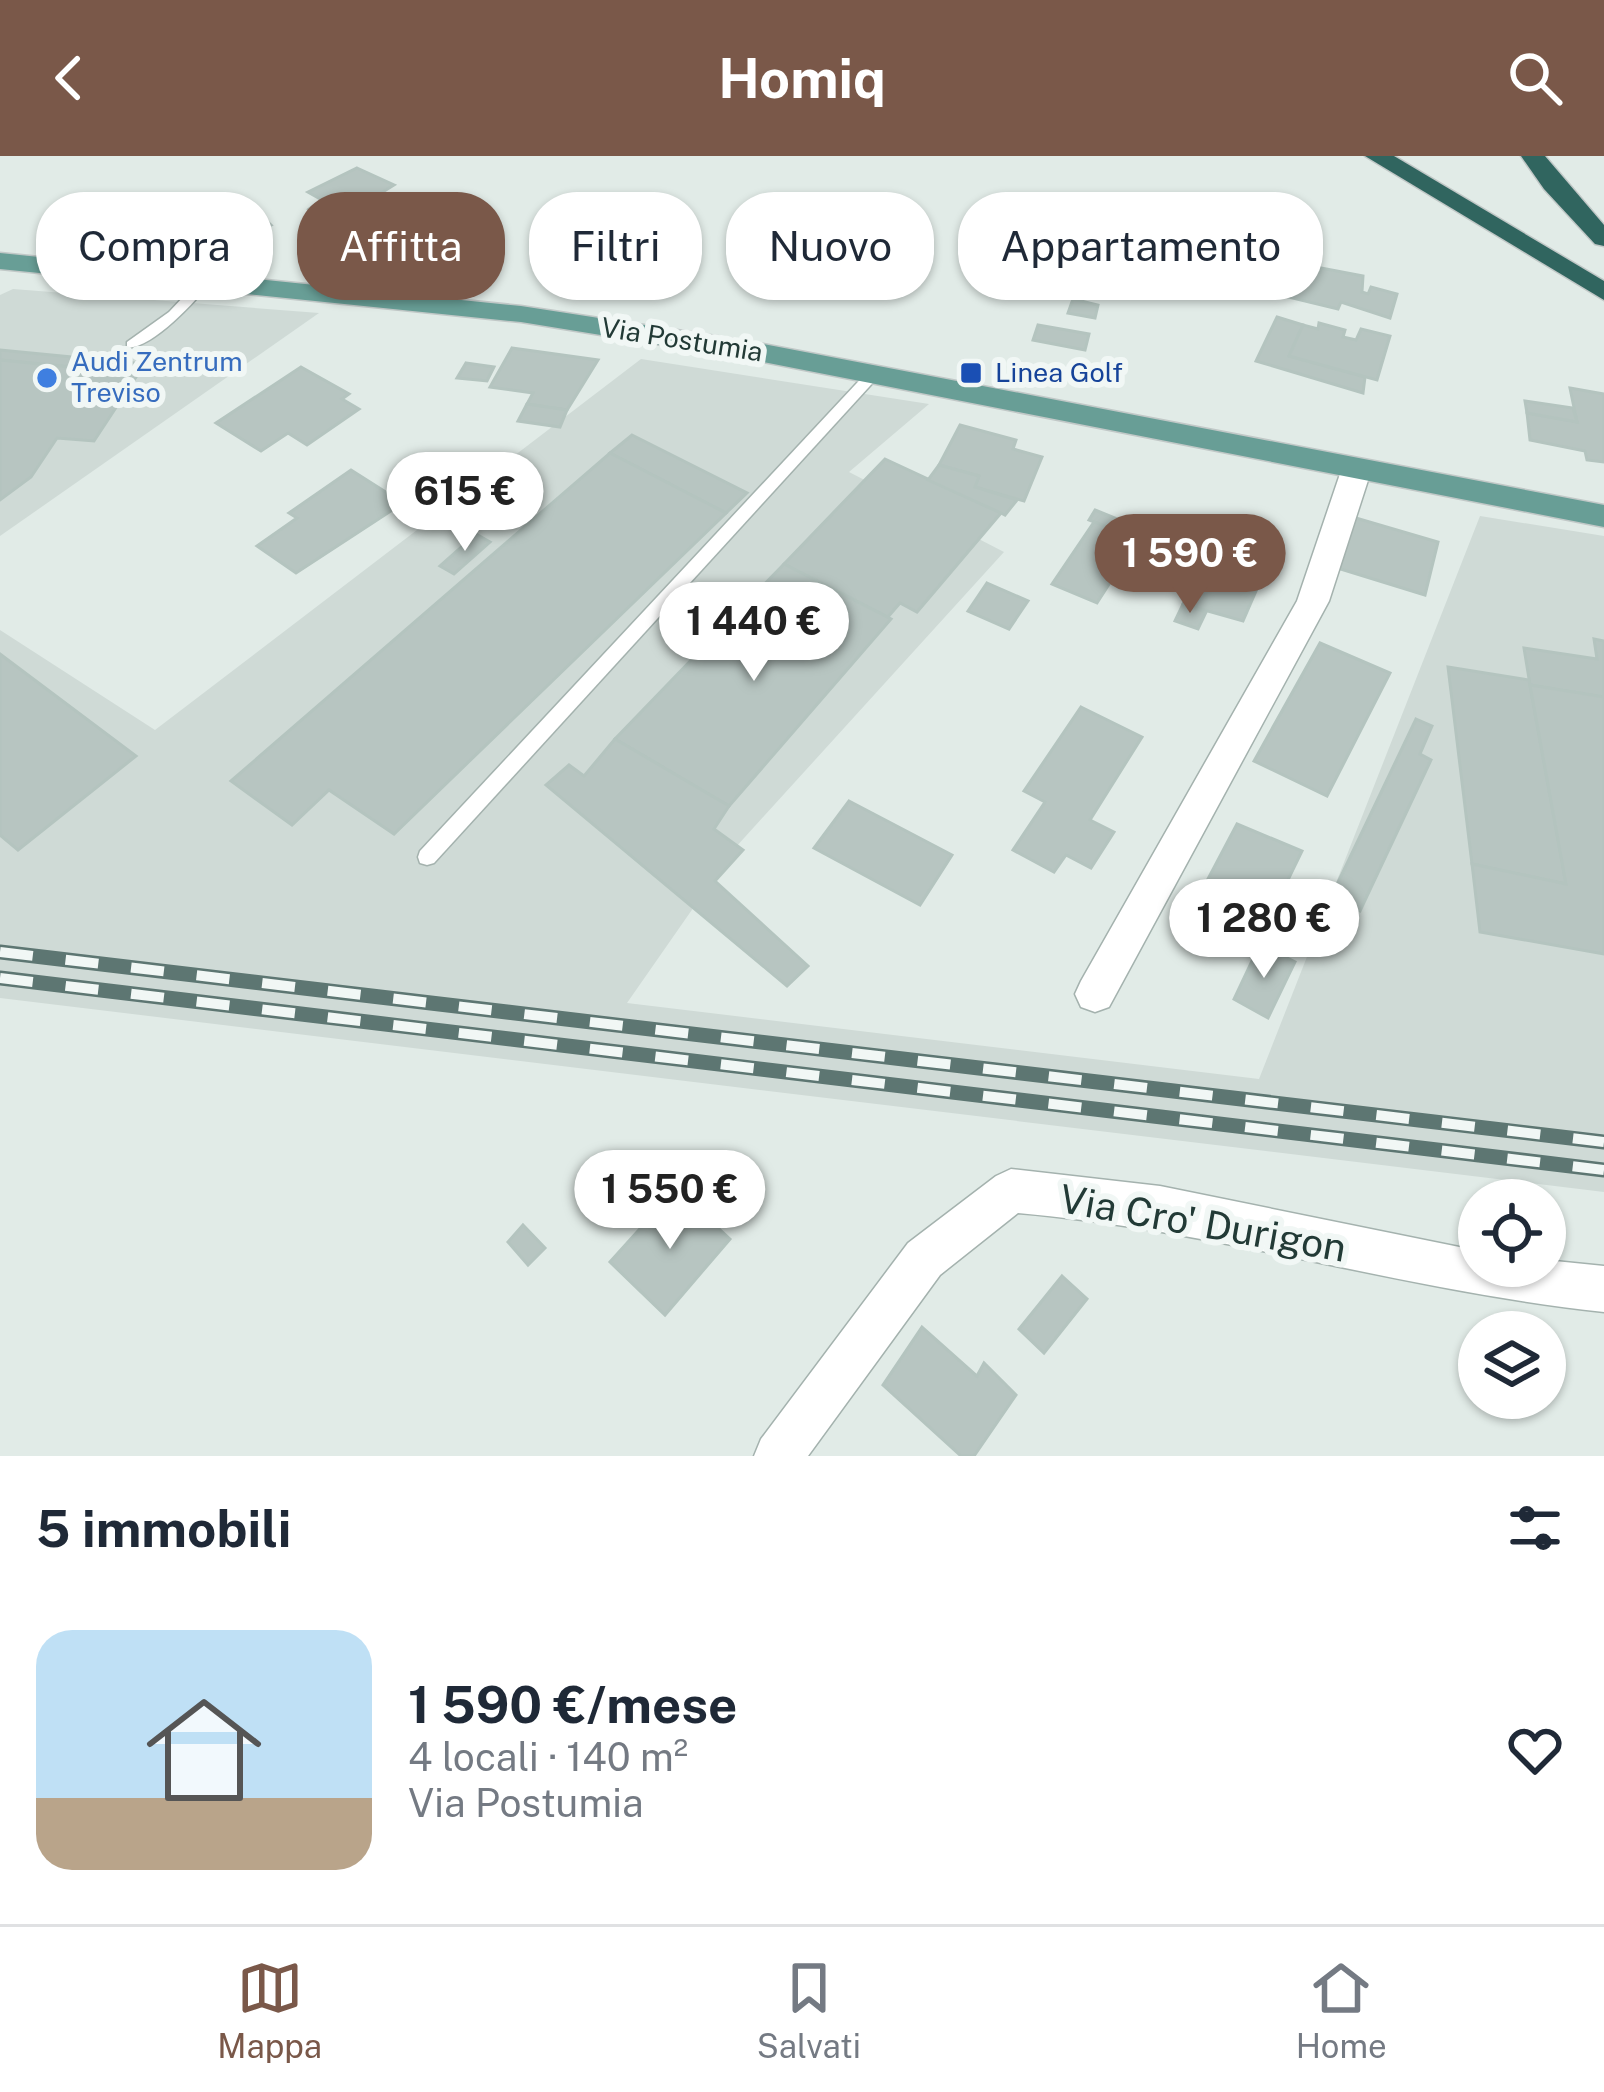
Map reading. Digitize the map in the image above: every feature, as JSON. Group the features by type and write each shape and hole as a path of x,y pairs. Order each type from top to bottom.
{"highway":[{"path":"1377,156 1601,290"},
{"path":"1533,156 1552,184 1604,238"}],"main road":[{"name":"Via Postumia","path":"0,260 36,263"},
{"name":"Via Postumia","path":"273,287 521,314 874,373 1356,471 1595,513"}],"street":[{"path":"1096,994 1313,602 1356,471"},
{"name":"Via Cro' Durigon","path":"778,1456 924,1259 1011,1192 1126,1202 1368,1253 1604,1289"}],"lane":[{"path":"132,345 188,300"},
{"path":"428,857 874,373"}],"shaded area":[{"path":"13,289 36,291 36,300 153,300 319,313 0,536 0,295"},
{"path":"641,359 929,404 849,472 1004,552 735,848 627,1003 1259,1079 1480,516 1604,536 1604,1192 1566,1187 1566,1179 1497,1179 0,998 0,630 155,730"}],"building":[{"path":"357,168 394,185 383,192 308,192"},
{"path":"1323,268 1363,276 1362,292 1368,294 1371,287 1397,294 1390,318 1341,302 1338,309 1300,300 1323,300"},
{"path":"1073,300 1098,305 1095,318 1068,313"},
{"path":"1277,317 1303,325 1289,356 1365,377 1363,393 1256,361"},
{"path":"1319,323 1345,330 1343,337 1356,340 1361,329 1390,336 1377,380 1289,356 1303,325 1318,329"},
{"path":"1038,325 1089,334 1085,350 1033,340"},
{"path":"512,348 598,360 567,410 527,404 533,393 490,387"},
{"path":"0,350 144,364 137,373 0,360"},
{"path":"0,360 138,374 94,441 57,438 31,477 0,500"},
{"path":"466,363 494,367 487,381 457,378"},
{"path":"301,367 349,394 342,399 359,409 307,445 288,433 261,451 216,423"},
{"path":"1570,388 1604,394 1604,462 1587,460 1585,451 1530,440 1527,413 1577,422"},
{"path":"1525,401 1573,408 1577,422 1527,413"},
{"path":"527,404 567,410 560,427 518,421"},
{"path":"960,425 1016,440 1013,449 1042,457 1024,501 975,487 979,476 939,465"},
{"path":"632,435 747,493 726,513 610,453"},
{"path":"610,453 726,513 394,834 329,790 292,825 231,781"},
{"path":"885,459 1001,513 917,612 900,603 888,617 784,564"},
{"path":"939,465 979,476 975,487 1017,500 1005,515 928,480"},
{"path":"351,470 403,503 296,573 257,546 297,518 289,513"},
{"path":"509,479 533,488 517,503 496,493"},
{"path":"1095,510 1144,530 1138,539 1089,520"},
{"path":"1349,516 1438,542 1425,595 1334,567"},
{"path":"1094,522 1138,539 1097,603 1052,584"},
{"path":"476,534 490,542 454,574 440,566"},
{"path":"1209,549 1266,568 1243,621 1183,604"},
{"path":"784,564 891,619 729,806 615,739"},
{"path":"987,583 1028,601 1009,629 968,611"},
{"path":"1183,604 1206,612 1198,629 1175,621"},
{"path":"1594,639 1604,641 1604,697 1530,685 1524,648 1597,659"},
{"path":"1320,643 1390,673 1327,796 1254,761"},
{"path":"0,654 136,756 18,850 0,835"},
{"path":"1448,667 1529,680 1566,884 1472,864"},
{"path":"1530,685 1604,697 1604,954 1480,932 1472,864 1566,884"},
{"path":"1081,707 1142,737 1090,820 1114,832 1091,868 1066,855 1054,872 1013,850 1045,802 1024,791"},
{"path":"1416,719 1432,726 1420,754 1431,760 1360,911 1331,897"},
{"path":"615,739 729,806 714,829 743,850 715,881 808,966 787,986 546,785 569,765 584,776"},
{"path":"849,801 952,855 920,905 814,848"},
{"path":"1237,824 1302,851 1265,927 1200,894"},
{"path":"1260,944 1295,962 1268,1018 1234,999"},
{"path":"676,1189 730,1239 665,1315 610,1262"},
{"path":"523,1225 545,1248 528,1265 508,1242"},
{"path":"1062,1276 1087,1299 1044,1353 1019,1329"},
{"path":"922,1327 977,1376 984,1363 1016,1395 974,1456 961,1456 883,1385"}],"railway":[{"path":"0,952 1604,1142"},
{"path":"0,978 1604,1170"}],"place":[{"name":"Linea Golf","path":"971,373"},
{"name":"Audi Zentrum Treviso","path":"47,378"}]}
